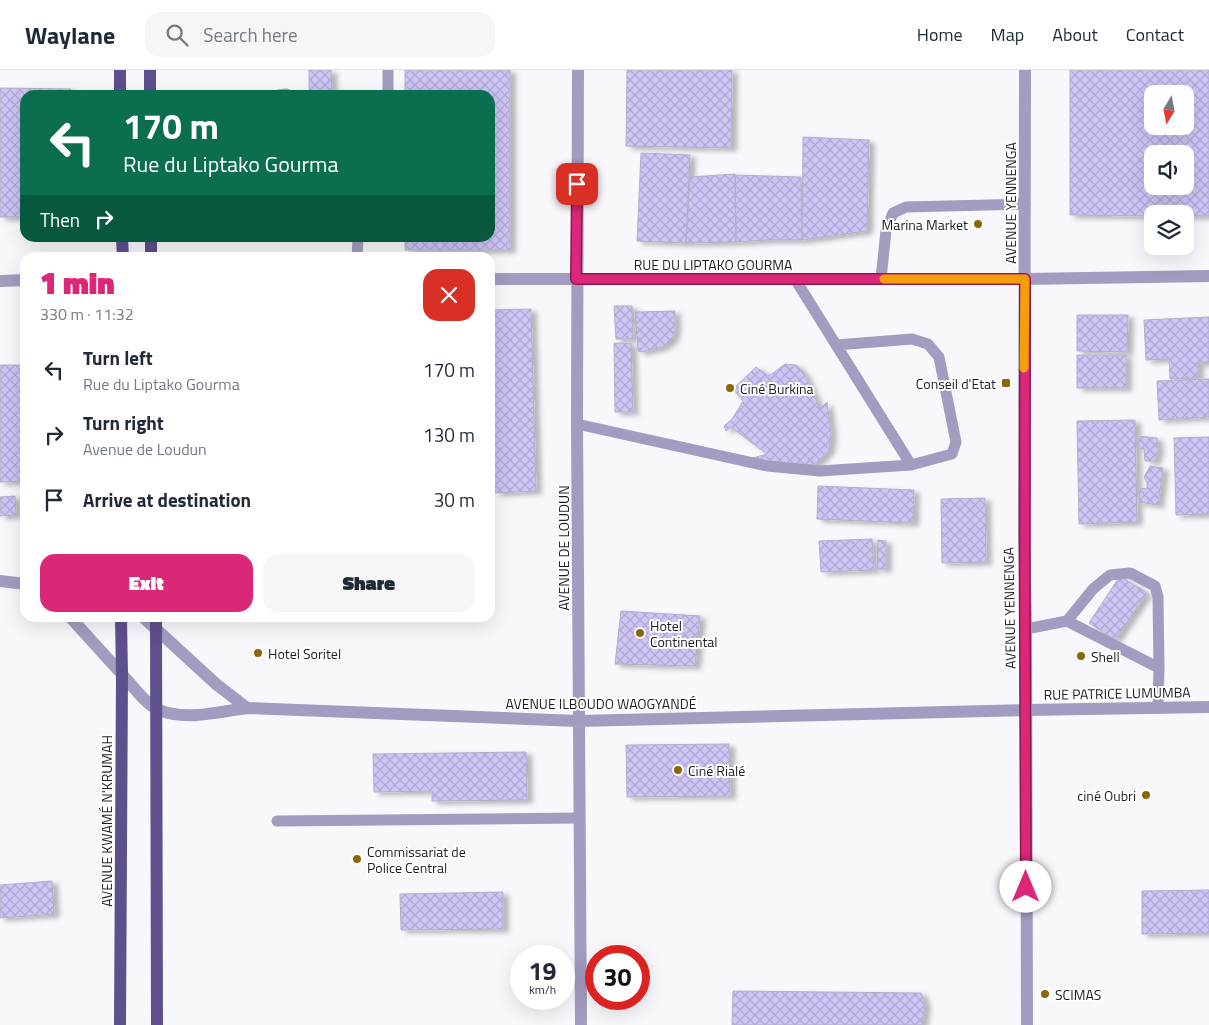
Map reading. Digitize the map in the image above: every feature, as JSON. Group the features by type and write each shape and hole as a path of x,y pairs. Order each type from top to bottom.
{"main road":[{"path":"120,70 120,90"},
{"path":"150,70 150,90"},
{"name":"AVENUE KWAMÉ N'KRUMAH","path":"120,1025 121,622"},
{"path":"156,623 157,1025"}],"street":[{"name":"AVENUE DE LOUDUN","path":"578,70 576,279 581,1025"},
{"name":"AVENUE YENNENGA","path":"1025,70 1024,534 1027,1025"},
{"name":"RUE DU LIPTAKO GOURMA","path":"495,279 1025,279 1209,276"},
{"path":"0,281 20,280"},
{"path":"0,582 20,584"},
{"path":"75,622 122,675 156,709"},
{"path":"156,623 194,664 247,708"},
{"name":"RUE PATRICE LUMUMBA","path":"1025,710 1209,707"},
{"name":"AVENUE ILBOUDO WAOGYANDÉ","path":"156,709 167,713 206,714 247,708 578,721 1025,710"}],"lane":[{"path":"388,70 388,90"},
{"path":"880,279 886,230 892,213 906,207 1025,204"},
{"path":"795,279 911,465"},
{"path":"577,424 767,466 820,471 911,465 952,454 956,442 939,357 928,344 912,339 836,345"},
{"path":"1067,621 1093,588 1110,574 1130,573 1155,586 1158,597 1158,708"},
{"path":"1026,629 1067,621 1159,668"},
{"path":"277,821 579,818"}],"building":[{"path":"309,70 331,70 332,90 309,90"},
{"path":"405,70 510,70 510,250 405,250 405,242 495,242 495,90 405,90"},
{"path":"627,70 732,70 731,148 626,146"},
{"path":"1070,70 1209,70 1209,216 1194,216 1194,205 1144,205 1144,216 1070,215"},
{"path":"0,88 71,89 20,90 20,217 0,217"},
{"path":"803,137 869,140 867,231 802,240"},
{"path":"641,153 690,155 686,243 637,241"},
{"path":"735,174 736,242 686,243 690,177"},
{"path":"735,175 801,177 802,240 736,242"},
{"path":"614,306 632,306 633,339 616,339"},
{"path":"531,309 536,491 495,493 495,310"},
{"path":"675,311 675,330 672,340 662,347 642,352 638,351 635,312"},
{"path":"1077,315 1128,315 1127,352 1077,351"},
{"path":"1209,317 1209,362 1198,363 1198,378 1170,379 1169,359 1146,360 1144,320"},
{"path":"614,343 631,343 633,412 615,412"},
{"path":"1077,355 1126,355 1126,388 1077,388"},
{"path":"785,364 796,365 804,373 820,409 827,402 831,433 829,450 818,462 805,467 753,458 767,454 731,427 726,431 724,426 732,419 743,401 733,389 756,367 769,376"},
{"path":"0,365 20,365 20,481 0,482"},
{"path":"1209,379 1209,417 1159,420 1157,381"},
{"path":"1135,420 1137,522 1079,524 1077,421"},
{"path":"1138,436 1157,438 1158,451 1155,461 1145,461 1144,449 1139,448"},
{"path":"1209,437 1209,514 1176,515 1174,438"},
{"path":"1150,466 1163,468 1158,505 1139,502 1140,488 1147,489 1144,477"},
{"path":"818,486 914,490 913,523 817,519"},
{"path":"15,496 16,515 0,516 0,497"},
{"path":"985,498 986,562 942,563 941,499"},
{"path":"872,539 874,570 821,572 819,541"},
{"path":"878,540 886,541 886,569 877,569"},
{"path":"1120,576 1147,593 1115,640 1089,623"},
{"path":"621,611 700,616 695,666 615,664"},
{"name":"Ciné Rialé","path":"729,744 730,796 627,797 626,745"},
{"path":"526,752 527,800 432,801 432,791 374,792 373,754"},
{"path":"52,881 54,914 0,918 0,885"},
{"path":"1209,890 1209,933 1142,934 1142,891"},
{"path":"503,892 503,929 401,930 400,894"},
{"path":"733,991 921,993 925,1004 922,1025 732,1025"}],"slow traffic":[{"path":"884,279 1025,279 1024,368"}],"place":[{"name":"Marina Market","path":"978,224"},
{"name":"Conseil d'Etat","path":"1006,383"},
{"name":"Ciné Burkina","path":"730,388"},
{"name":"Hotel Continental","path":"640,633"},
{"name":"Hotel Soritel","path":"258,653"},
{"name":"Shell","path":"1081,656"},
{"name":"Ciné Rialé","path":"678,770"},
{"name":"ciné Oubri","path":"1146,795"},
{"name":"Commissariat de Police Central","path":"357,859"},
{"name":"SCIMAS","path":"1045,994"}],"route":[{"path":"577,184 576,279 1025,279 1026,887"}]}
